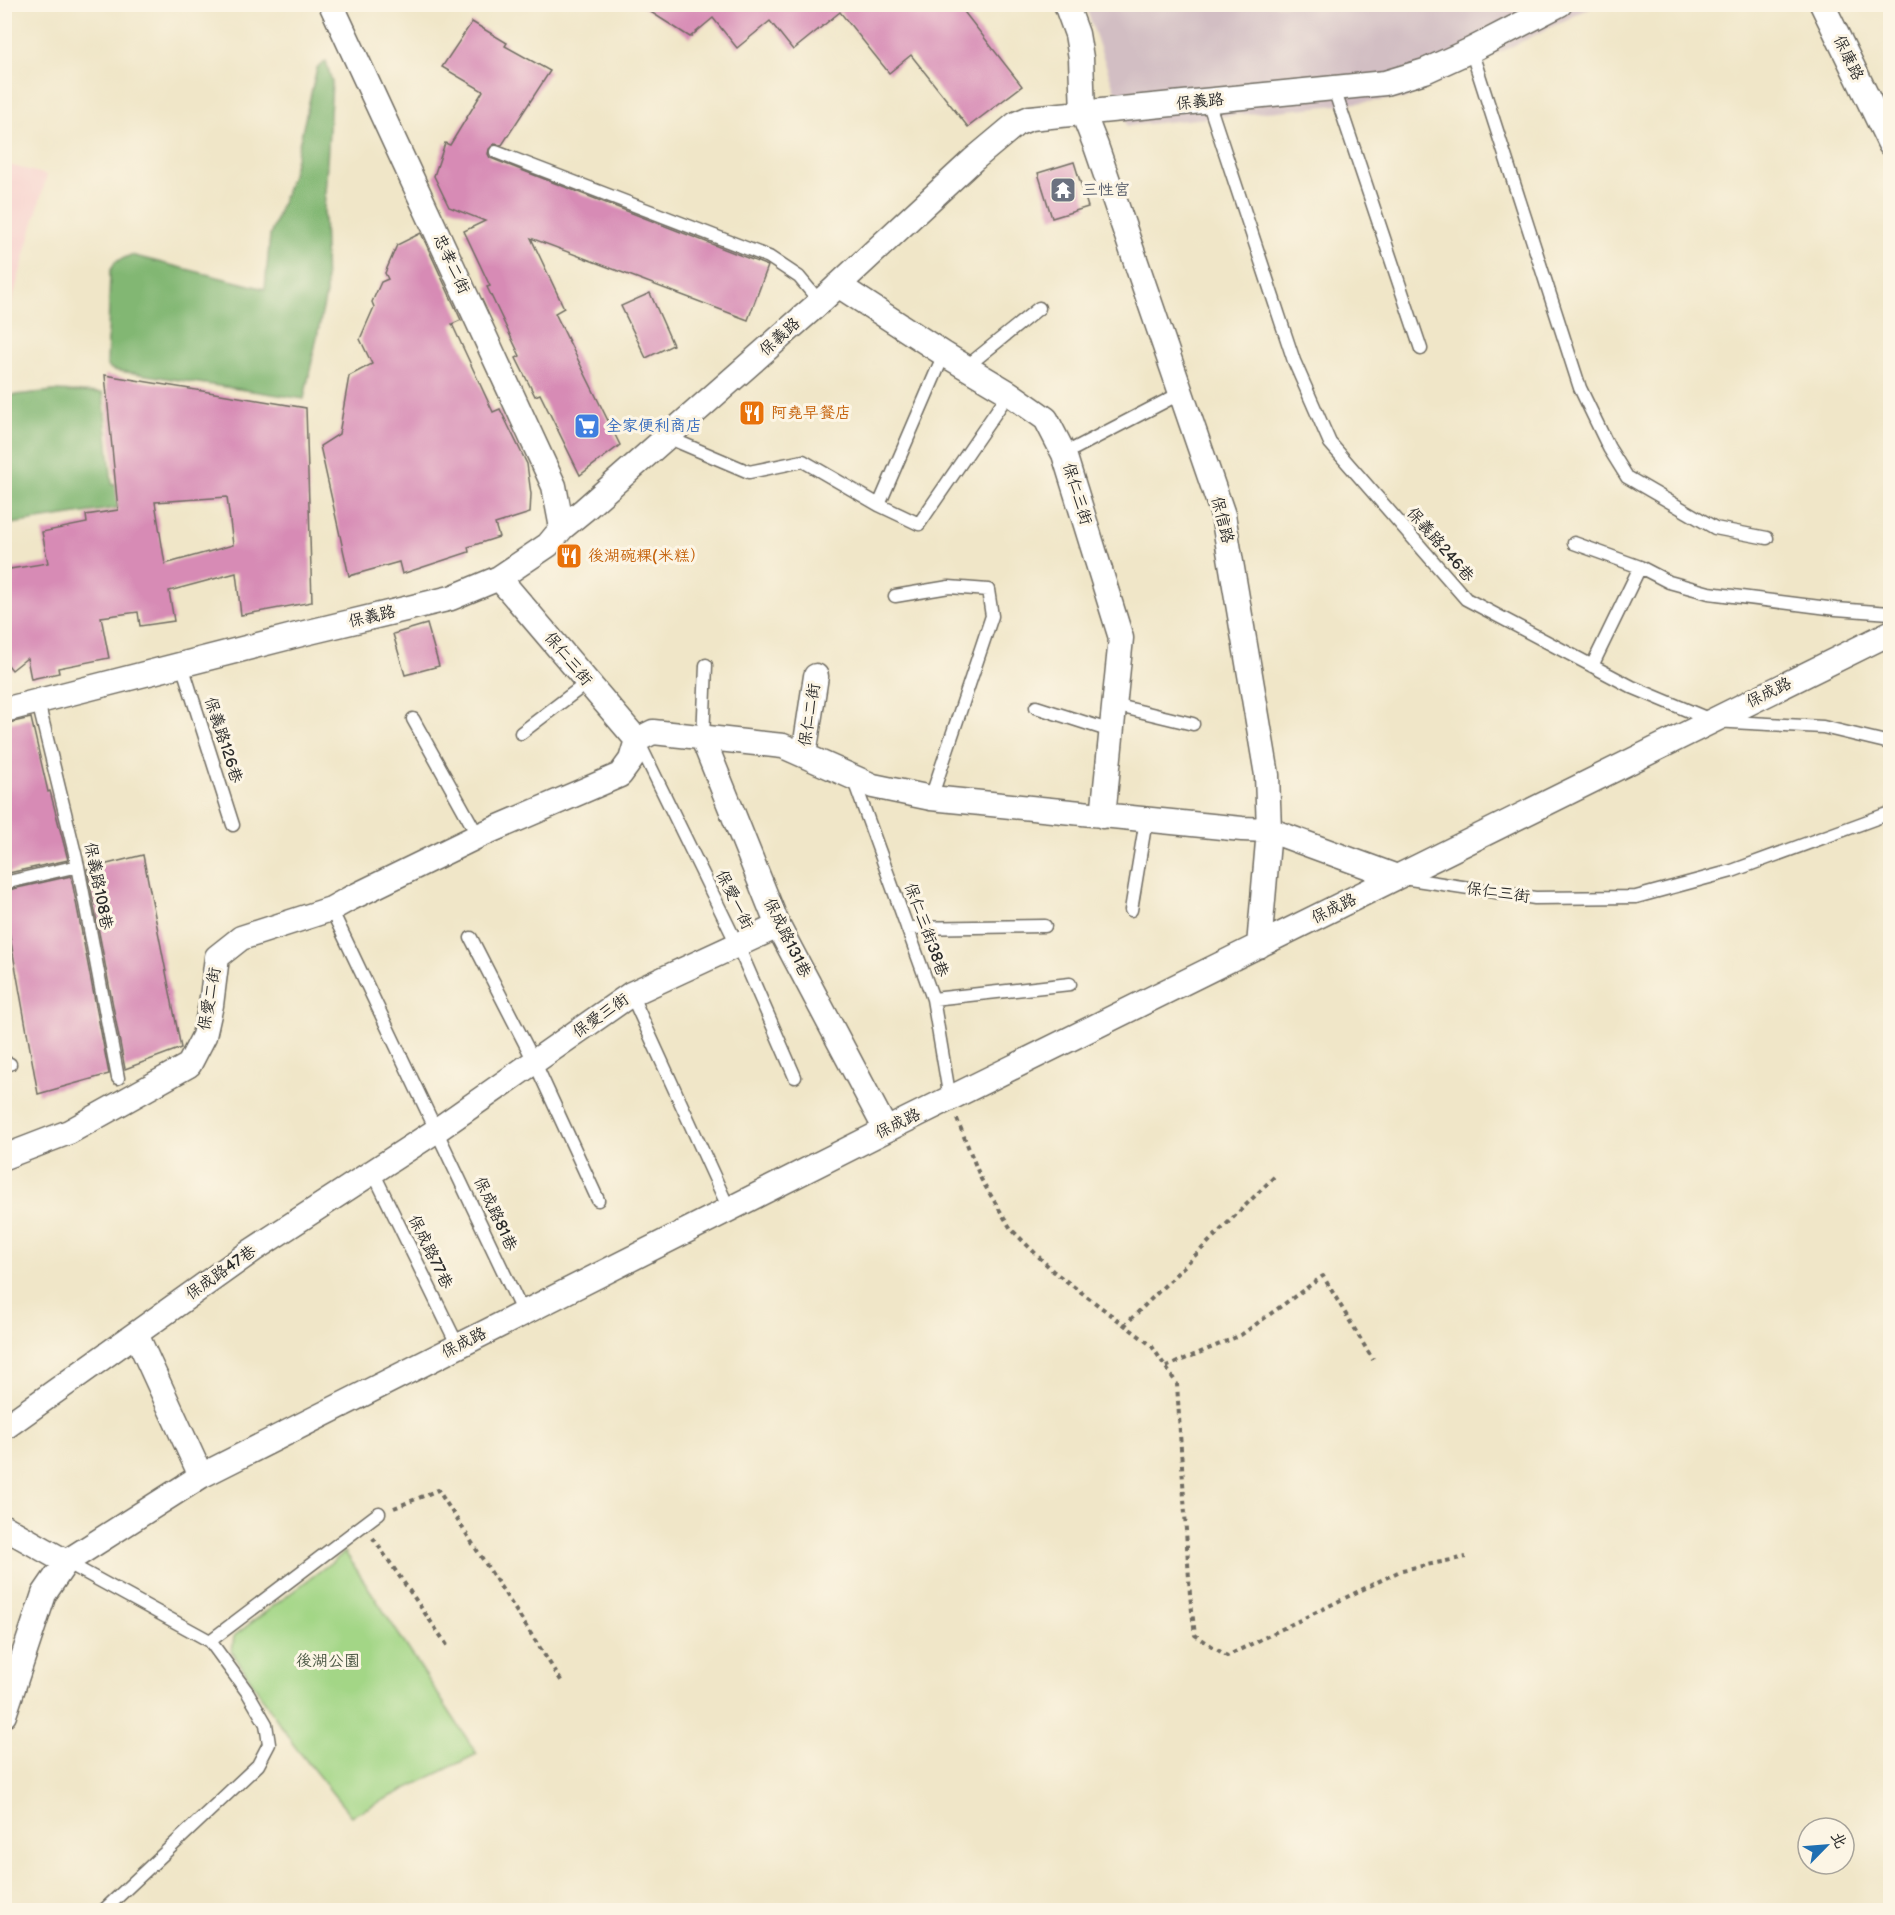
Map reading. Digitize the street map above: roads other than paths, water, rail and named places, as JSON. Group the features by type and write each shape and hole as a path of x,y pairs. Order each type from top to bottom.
{"street":[{"name":"忠孝二街","path":"330,4 554,486 562,528"},
{"name":"保信路","path":"1066,4 1077,34 1081,58 1083,113 1223,515 1267,776 1269,830 1258,946"},
{"name":"保義路","path":"4,710 451,598 499,578 548,544 562,528 820,302 973,160 1016,124 1030,118 1385,83 1425,71 1560,4"},
{"name":"保康路","path":"1822,4 1890,144"},
{"name":"保仁三街","path":"838,285 1009,393 1046,419 1064,454 1121,638 1103,816"},
{"name":"保仁三街","path":"499,578 637,740"},
{"name":"保成路","path":"4,1714 44,1594 66,1562 201,1476 886,1130 1890,633"},
{"name":"保仁二街","path":"804,755 816,676"},
{"path":"637,740 653,732 703,739"},
{"name":"保仁三街","path":"703,739 783,746 873,786 931,798 1269,830 1397,877"},
{"name":"保成路131巷","path":"703,739 778,926 886,1130"},
{"name":"保愛二街","path":"4,1157 69,1132 189,1065 204,1035 211,1005 217,957 241,938 331,909 478,836 620,775 632,760 637,740"},
{"name":"保愛三街","path":"437,1130 631,994 778,926"},
{"name":"保成路47巷","path":"4,1428 253,1250 437,1130"},
{"path":"136,1334 201,1476"},
{"path":"4,1527 66,1562"}],"lane":[{"path":"1471,50 1580,388 1627,477 1715,528 1767,538"},
{"path":"1334,89 1421,349"},
{"name":"保義路246巷","path":"1208,101 1294,361 1329,443 1466,599 1632,687 1713,721 1823,727 1890,743"},
{"path":"496,152 770,257 799,277 820,302"},
{"path":"966,367 1039,308"},
{"path":"879,505 944,354"},
{"path":"667,437 749,472 803,461 879,505 919,524 1009,393"},
{"path":"1064,454 1181,393"},
{"path":"1574,543 1640,567 1669,582 1709,592 1836,609 1890,613"},
{"path":"1592,666 1640,567"},
{"path":"895,596 949,587 988,590 992,616 931,798"},
{"name":"保義路126巷","path":"182,665 233,825"},
{"path":"703,739 706,665"},
{"path":"521,733 588,682"},
{"name":"保義路108巷","path":"38,702 78,866 118,1078"},
{"path":"1114,705 1193,724"},
{"path":"1036,707 1111,731"},
{"path":"413,719 478,836"},
{"name":"保愛一街","path":"637,740 737,944 795,1077"},
{"name":"保仁三街38巷","path":"853,777 933,999 950,1099"},
{"name":"保仁三街","path":"1397,877 1535,898 1636,897 1732,871 1890,813"},
{"path":"1131,910 1146,820"},
{"path":"4,883 78,866"},
{"path":"331,909 437,1130"},
{"path":"907,928 1044,926"},
{"path":"471,938 535,1063 598,1200"},
{"path":"933,999 1070,984"},
{"path":"631,994 729,1209"},
{"name":"保成路81巷","path":"437,1130 523,1313"},
{"name":"保成路77巷","path":"373,1172 458,1346"},
{"path":"210,1641 379,1513"},
{"path":"66,1562 210,1641 248,1693 266,1724 269,1744 258,1765 104,1911"}],"place":[{"name":"三性宮","path":"1063,190"},
{"name":"阿堯早餐店","path":"752,413"},
{"name":"全家便利商店","path":"587,426"},
{"name":"後湖碗粿(米糕）","path":"569,556"}],"park label":[{"name":"後湖公園","path":"328,1661"}]}
